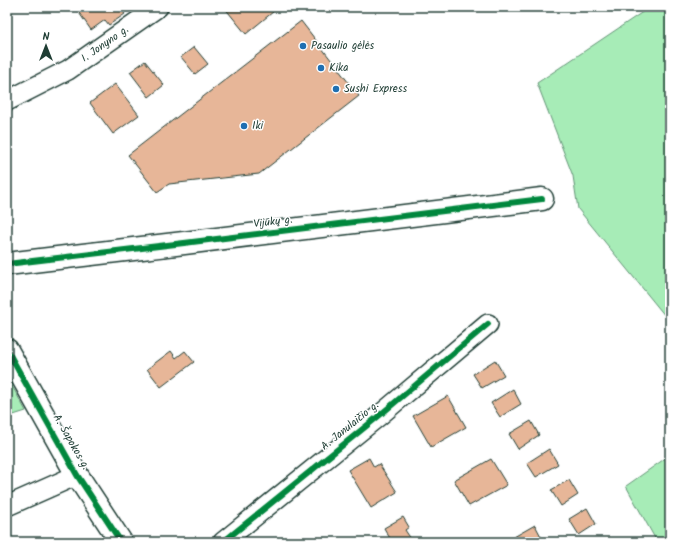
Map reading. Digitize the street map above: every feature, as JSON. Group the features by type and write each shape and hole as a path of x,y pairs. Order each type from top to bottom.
{"street":[{"name":"I. Jonyno g.","path":"7,101 68,70 158,7"},
{"name":"Vijūkų g.","path":"7,264 542,199"},
{"name":"A. Janulaičio g.","path":"223,542 380,415 488,324"},
{"name":"A. Šapokos g.","path":"7,350 77,475 121,542"},
{"path":"7,506 77,475"}],"green space":[{"path":"650,7 670,7 670,322 578,209 573,176 537,83"},
{"path":"7,377 26,411 7,417"},
{"path":"670,455 670,542 657,542 626,486"}],"building":[{"path":"75,7 124,7 121,9 125,14 109,25 105,20 91,30"},
{"path":"224,7 279,7 246,34"},
{"name":"Iki","path":"301,21 359,96 259,174 169,184 157,192 128,155"},
{"path":"194,47 208,64 195,74 181,57"},
{"path":"145,61 164,85 149,97 130,72"},
{"path":"115,84 139,115 113,134 90,103"},
{"path":"171,351 176,358 185,351 194,362 161,387 147,369"},
{"path":"495,360 504,375 482,388 473,374"},
{"path":"513,389 521,404 500,417 491,403"},
{"path":"448,396 466,427 431,447 413,416"},
{"path":"531,421 539,435 518,449 509,434"},
{"path":"549,449 558,464 536,477 527,463"},
{"path":"369,458 374,467 379,464 397,492 371,508 348,470"},
{"path":"491,459 507,485 469,506 454,480"},
{"path":"569,480 578,495 561,506 551,490"},
{"path":"587,508 596,524 579,535 569,519"},
{"path":"403,517 409,527 405,530 413,542 392,542 384,528"},
{"path":"535,525 544,542 505,542"}],"cycle path":[{"path":"7,264 542,199"},
{"path":"223,542 380,415 488,324"},
{"path":"7,350 77,475 121,542"}],"place":[{"name":"Pasaulio gėlės","path":"303,46"},
{"name":"Kika","path":"321,68"},
{"name":"Sushi Express","path":"336,89"},
{"name":"Iki","path":"244,126"}]}
